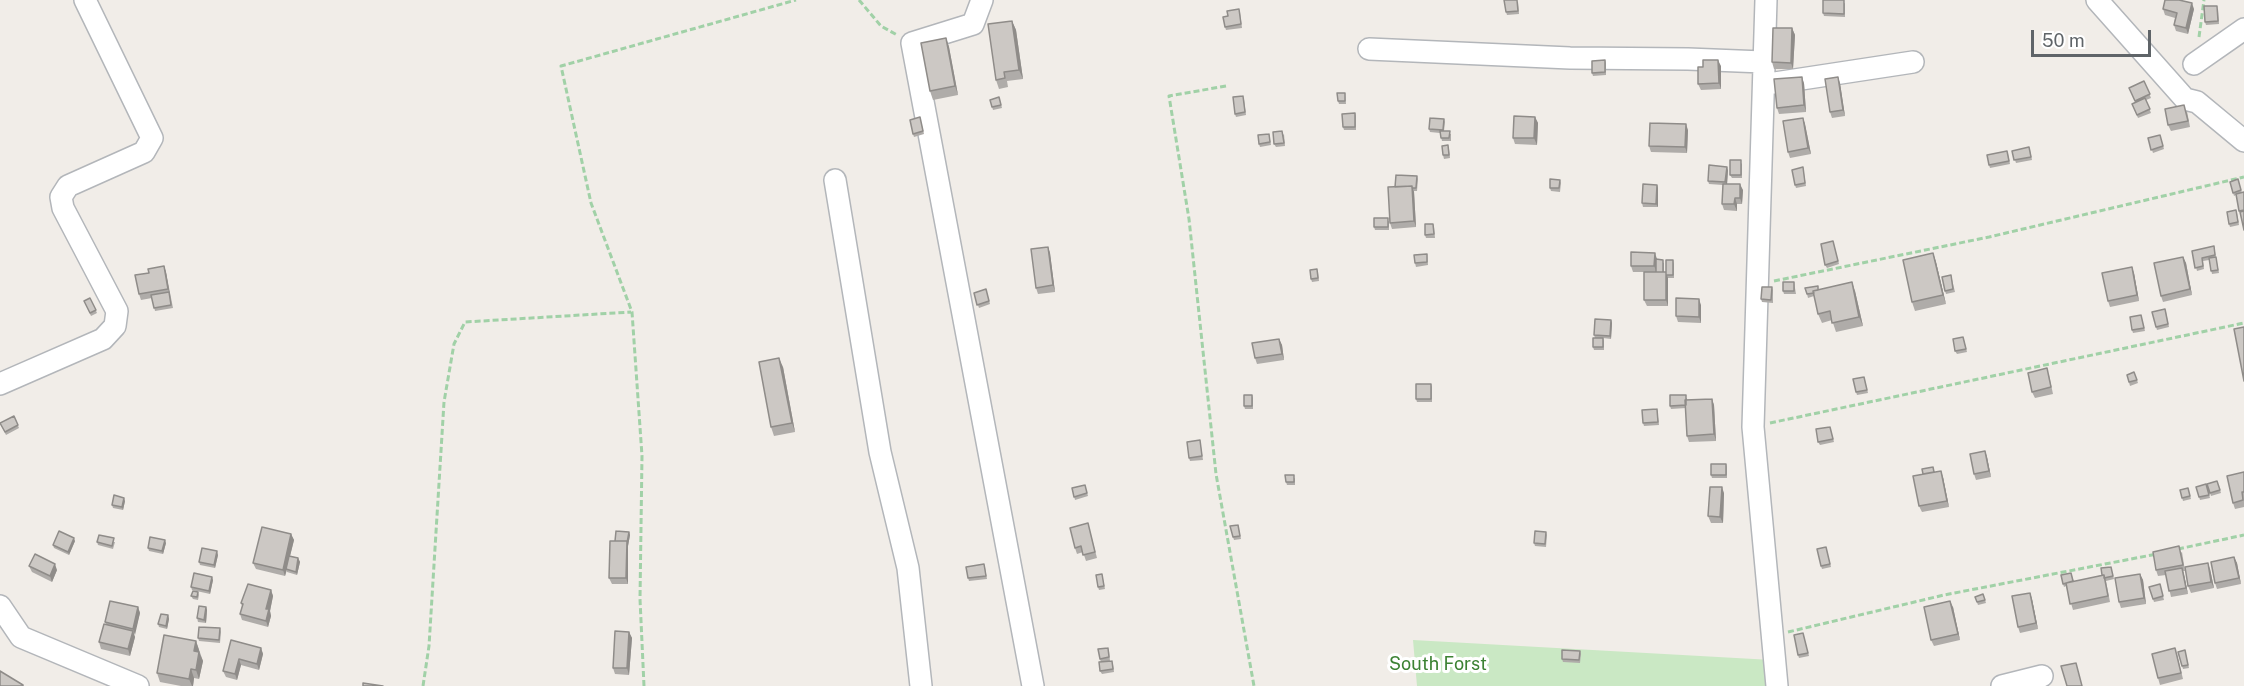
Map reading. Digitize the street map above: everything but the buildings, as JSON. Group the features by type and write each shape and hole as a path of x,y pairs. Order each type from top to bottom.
{"street":[{"path":"0,384 102,339 115,326 117,311 63,208 61,197 68,186 144,152 152,138 85,0"},
{"path":"982,0 973,24 912,44 1033,686"},
{"path":"1766,0 1753,427 1777,686"},
{"path":"2097,0 2185,99 2197,102 2244,141"},
{"path":"2194,64 2244,29"},
{"path":"1369,49 1570,58 1764,62"},
{"path":"1763,86 1913,62"},
{"path":"835,180 880,452 908,568 921,686"},
{"path":"0,606 21,637 138,686"},
{"path":"2002,686 2042,676"}],"path":[{"path":"644,686 640,599 642,456 632,312 591,203 561,66 796,0"},
{"path":"859,0 881,27 912,44"},
{"path":"1226,86 1169,96 1189,219 1216,474 1254,686"},
{"path":"1757,284 1989,237 2244,177"},
{"path":"423,686 429,646 444,402 454,344 465,322 632,312"},
{"path":"1753,427 2244,323"},
{"path":"2176,549 2244,535"},
{"path":"1772,636 1944,595 2164,552"}],"green space":[{"name":"South Forst","path":"1413,640 1772,660 1773,686 1417,686"}]}
